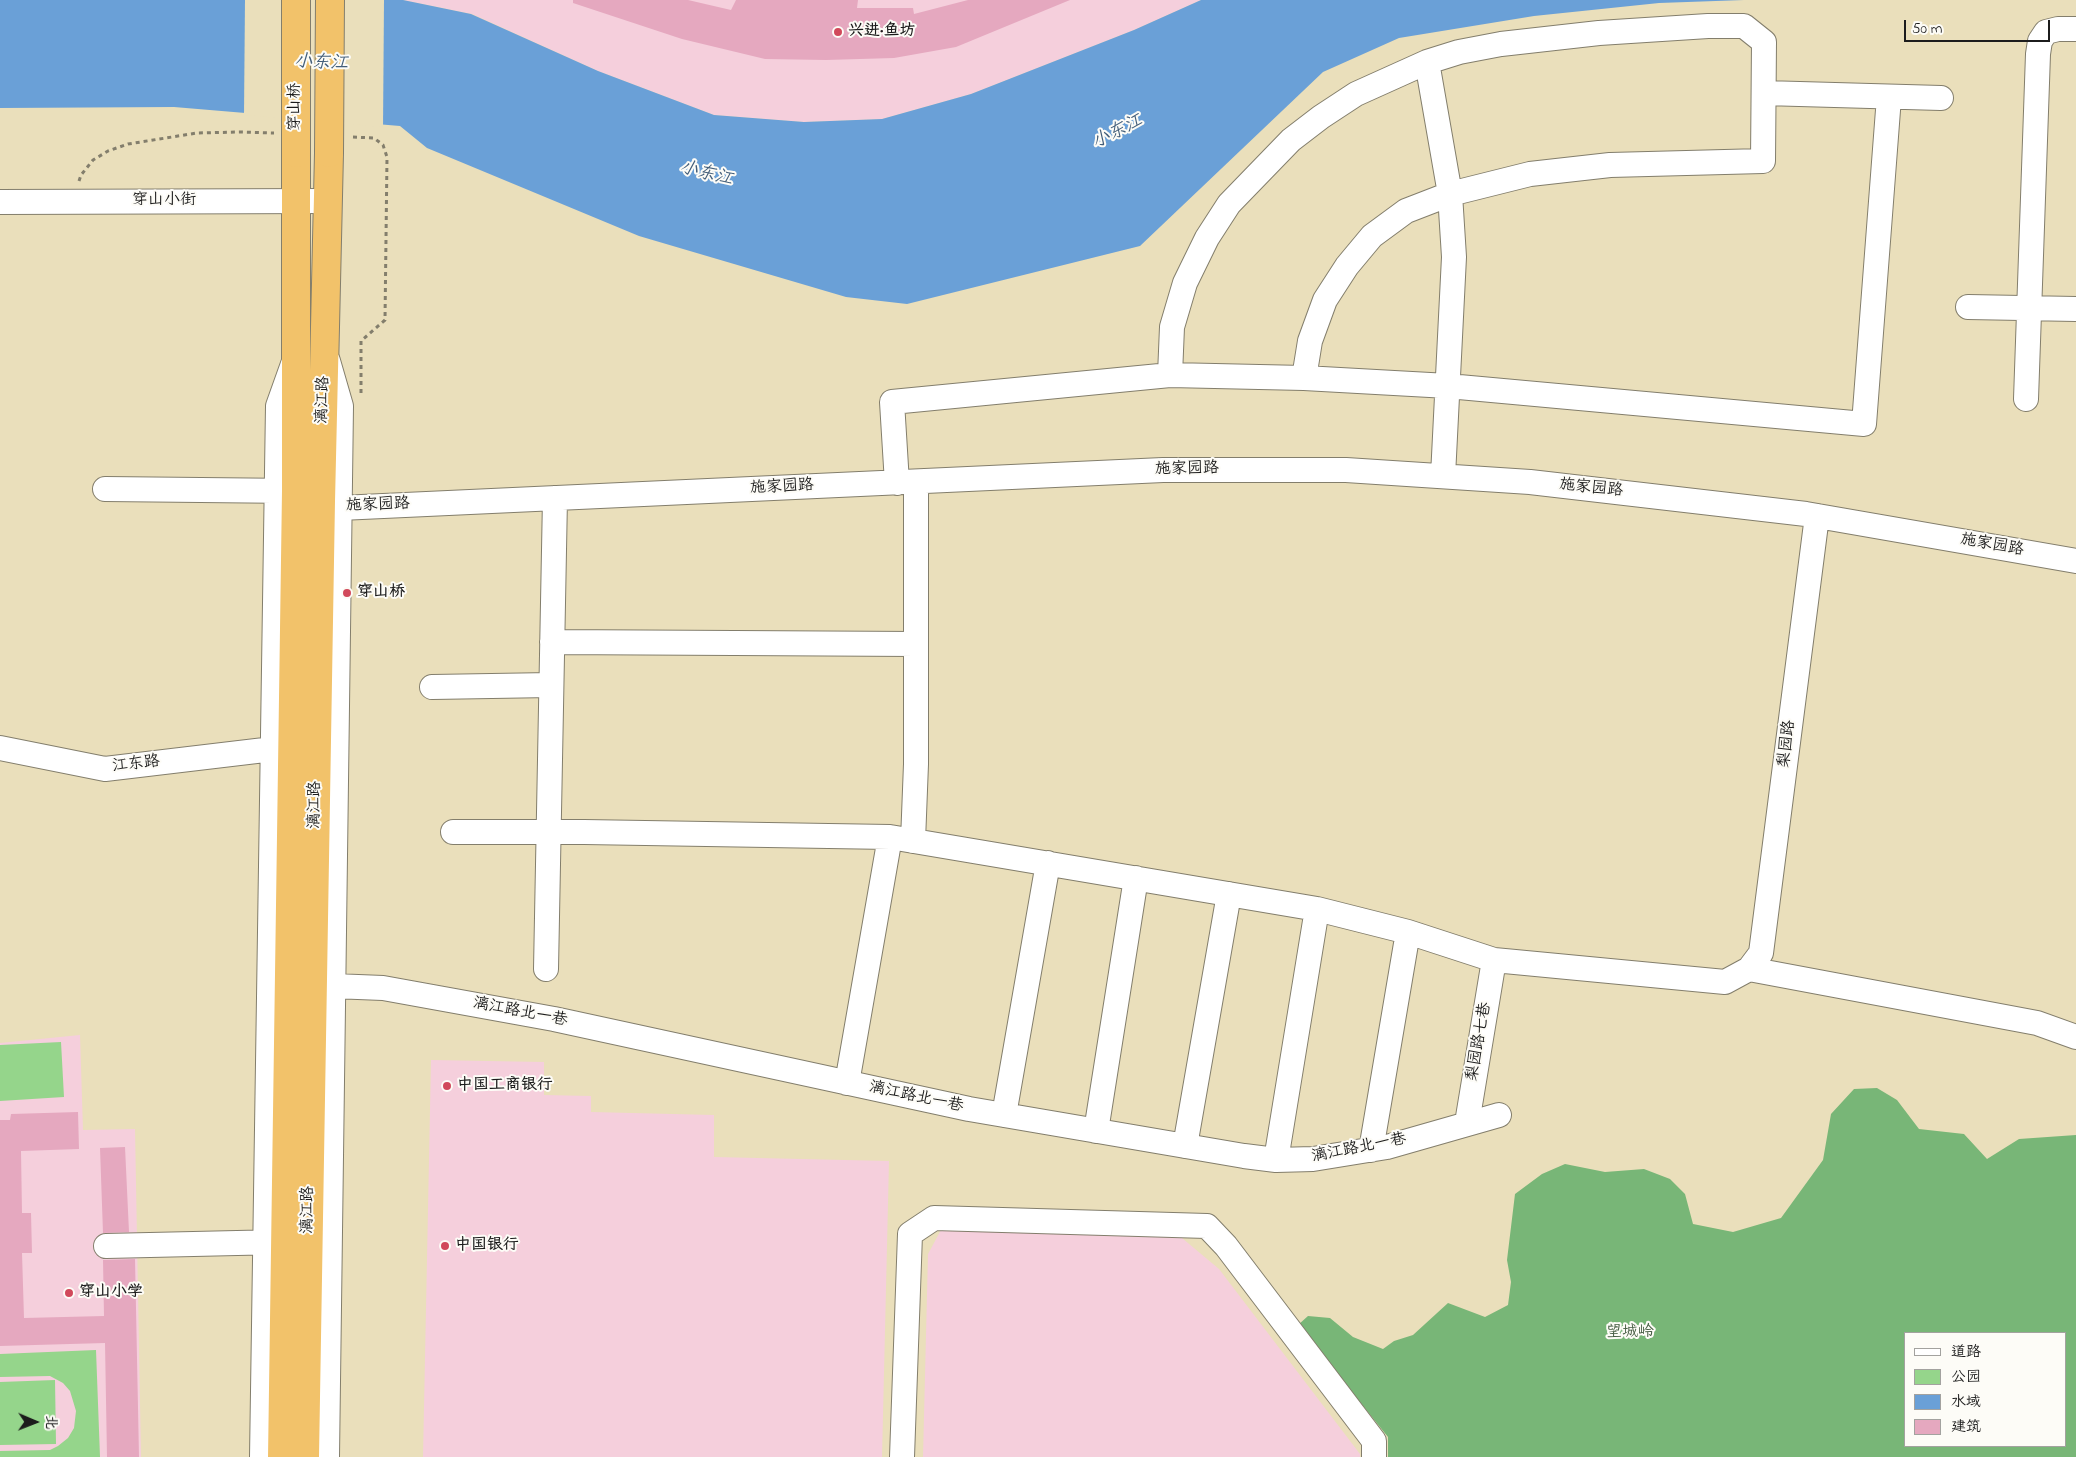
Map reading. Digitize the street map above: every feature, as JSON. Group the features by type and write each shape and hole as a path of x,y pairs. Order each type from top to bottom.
{"highway":[{"name":"穿山桥","path":"296,0 296,153"},
{"name":"穿山桥","path":"329,153 330,0"},
{"name":"漓江路","path":"296,153 297,353 286,491 297,1241 305,1457"},
{"name":"漓江路","path":"282,1457 297,1241 330,505 326,355 329,153"}],"street":[{"path":"1170,375 1172,327 1185,283 1207,238 1229,204 1291,140 1356,94 1427,62 1459,52 1538,39 1708,26 1744,26 1764,42 1763,161 1660,163 1569,168 1530,174 1450,194 1406,212 1372,236 1347,266 1325,300 1310,341 1304,378"},
{"path":"2026,399 2040,41 2046,32 2058,28 2076,30"},
{"path":"1427,62 1450,194 1454,257 1443,476"},
{"path":"1764,93 1941,98"},
{"path":"848,1083 902,839 916,764 916,644 906,482 892,402 1170,375 1304,378 1448,386 1864,424 1890,97"},
{"name":"穿山小街","path":"0,202 328,201"},
{"path":"1968,307 2076,308"},
{"name":"施家园路","path":"286,491 330,505 555,498 1162,470 1346,470 1539,483 1817,516 2076,561"},
{"path":"105,489 286,491 273,749 297,1241 327,1457"},
{"path":"546,968 555,498"},
{"path":"262,1457 297,1241 333,986 330,505"},
{"name":"梨园路","path":"1749,970 1761,953 1817,516"},
{"path":"552,642 916,644"},
{"path":"432,688 551,685"},
{"name":"江东路","path":"0,748 105,769 273,749"},
{"path":"453,832 902,839 1317,909 1408,932 1494,960 1725,982 1749,970 2037,1023 2076,1037"},
{"path":"1004,1115 1048,863"},
{"path":"1096,1131 1136,878"},
{"path":"1185,1146 1229,894"},
{"path":"1276,1160 1317,909"},
{"path":"1371,1150 1408,932"},
{"name":"梨园路七巷","path":"1466,1123 1494,960"},
{"name":"漓江路北一巷","path":"333,986 383,988 526,1014 1004,1115 1276,1160 1313,1160 1371,1150 1500,1115"},
{"path":"902,1457 910,1234 934,1218 1207,1226 1226,1246 1374,1441 1374,1457"},
{"path":"106,1246 297,1241"}],"shaded area":[{"path":"403,0 1201,0 1134,30 971,94 882,119 804,122 714,115 598,71 472,14"},
{"name":"穿山小学","path":"80,1035 83,1130 135,1129 141,1457 0,1457 0,1043"},
{"path":"431,1060 544,1062 544,1095 591,1096 591,1112 714,1115 714,1157 889,1161 882,1457 423,1457"},
{"path":"941,1230 1176,1233 1219,1269 1360,1454 1360,1457 923,1457 928,1254"}],"green space":[{"path":"61,1042 64,1097 0,1101 0,1045"},
{"name":"望城岭","path":"1877,1088 1897,1100 1919,1129 1964,1134 1987,1159 2019,1139 2076,1135 2076,1457 1388,1457 1388,1437 1298,1325 1308,1316 1330,1318 1353,1337 1383,1349 1394,1341 1413,1335 1448,1303 1485,1317 1508,1305 1511,1282 1507,1260 1515,1194 1542,1174 1565,1164 1605,1172 1644,1169 1670,1179 1685,1194 1693,1224 1733,1232 1781,1218 1823,1160 1831,1114 1854,1089"},
{"path":"96,1350 100,1457 0,1457 0,1451 50,1450 58,1446 68,1438 74,1428 76,1411 70,1391 63,1383 50,1376 0,1377 0,1354"},
{"path":"55,1380 56,1444 0,1445 0,1382"}],"water":[{"name":"小东江","path":"0,0 403,0 471,14 598,71 714,115 804,122 882,119 971,94 1134,30 1201,0 1744,0 1659,3 1534,16 1399,38 1323,72 1140,246 907,304 846,297 639,236 427,148 400,126 174,107 0,108"}],"pier":[{"path":"245,0 384,0 383,127 244,115"}],"building":[{"name":"兴进·鱼坊","path":"573,0 688,0 731,10 736,0 858,0 857,8 913,8 914,14 968,0 1070,0 956,47 894,58 826,60 765,59 682,39 573,3"},
{"path":"78,1112 79,1149 21,1151 22,1213 31,1213 32,1253 22,1253 24,1318 104,1316 103,1260 135,1259 139,1457 107,1457 105,1343 0,1346 0,1120 10,1120 11,1114"},
{"path":"125,1147 129,1232 103,1233 100,1148"}],"place":[{"name":"兴进·鱼坊","path":"838,32"},
{"name":"穿山桥","path":"347,593"},
{"name":"中国工商银行","path":"447,1086"},
{"name":"中国银行","path":"445,1246"},
{"name":"穿山小学","path":"69,1293"}]}
